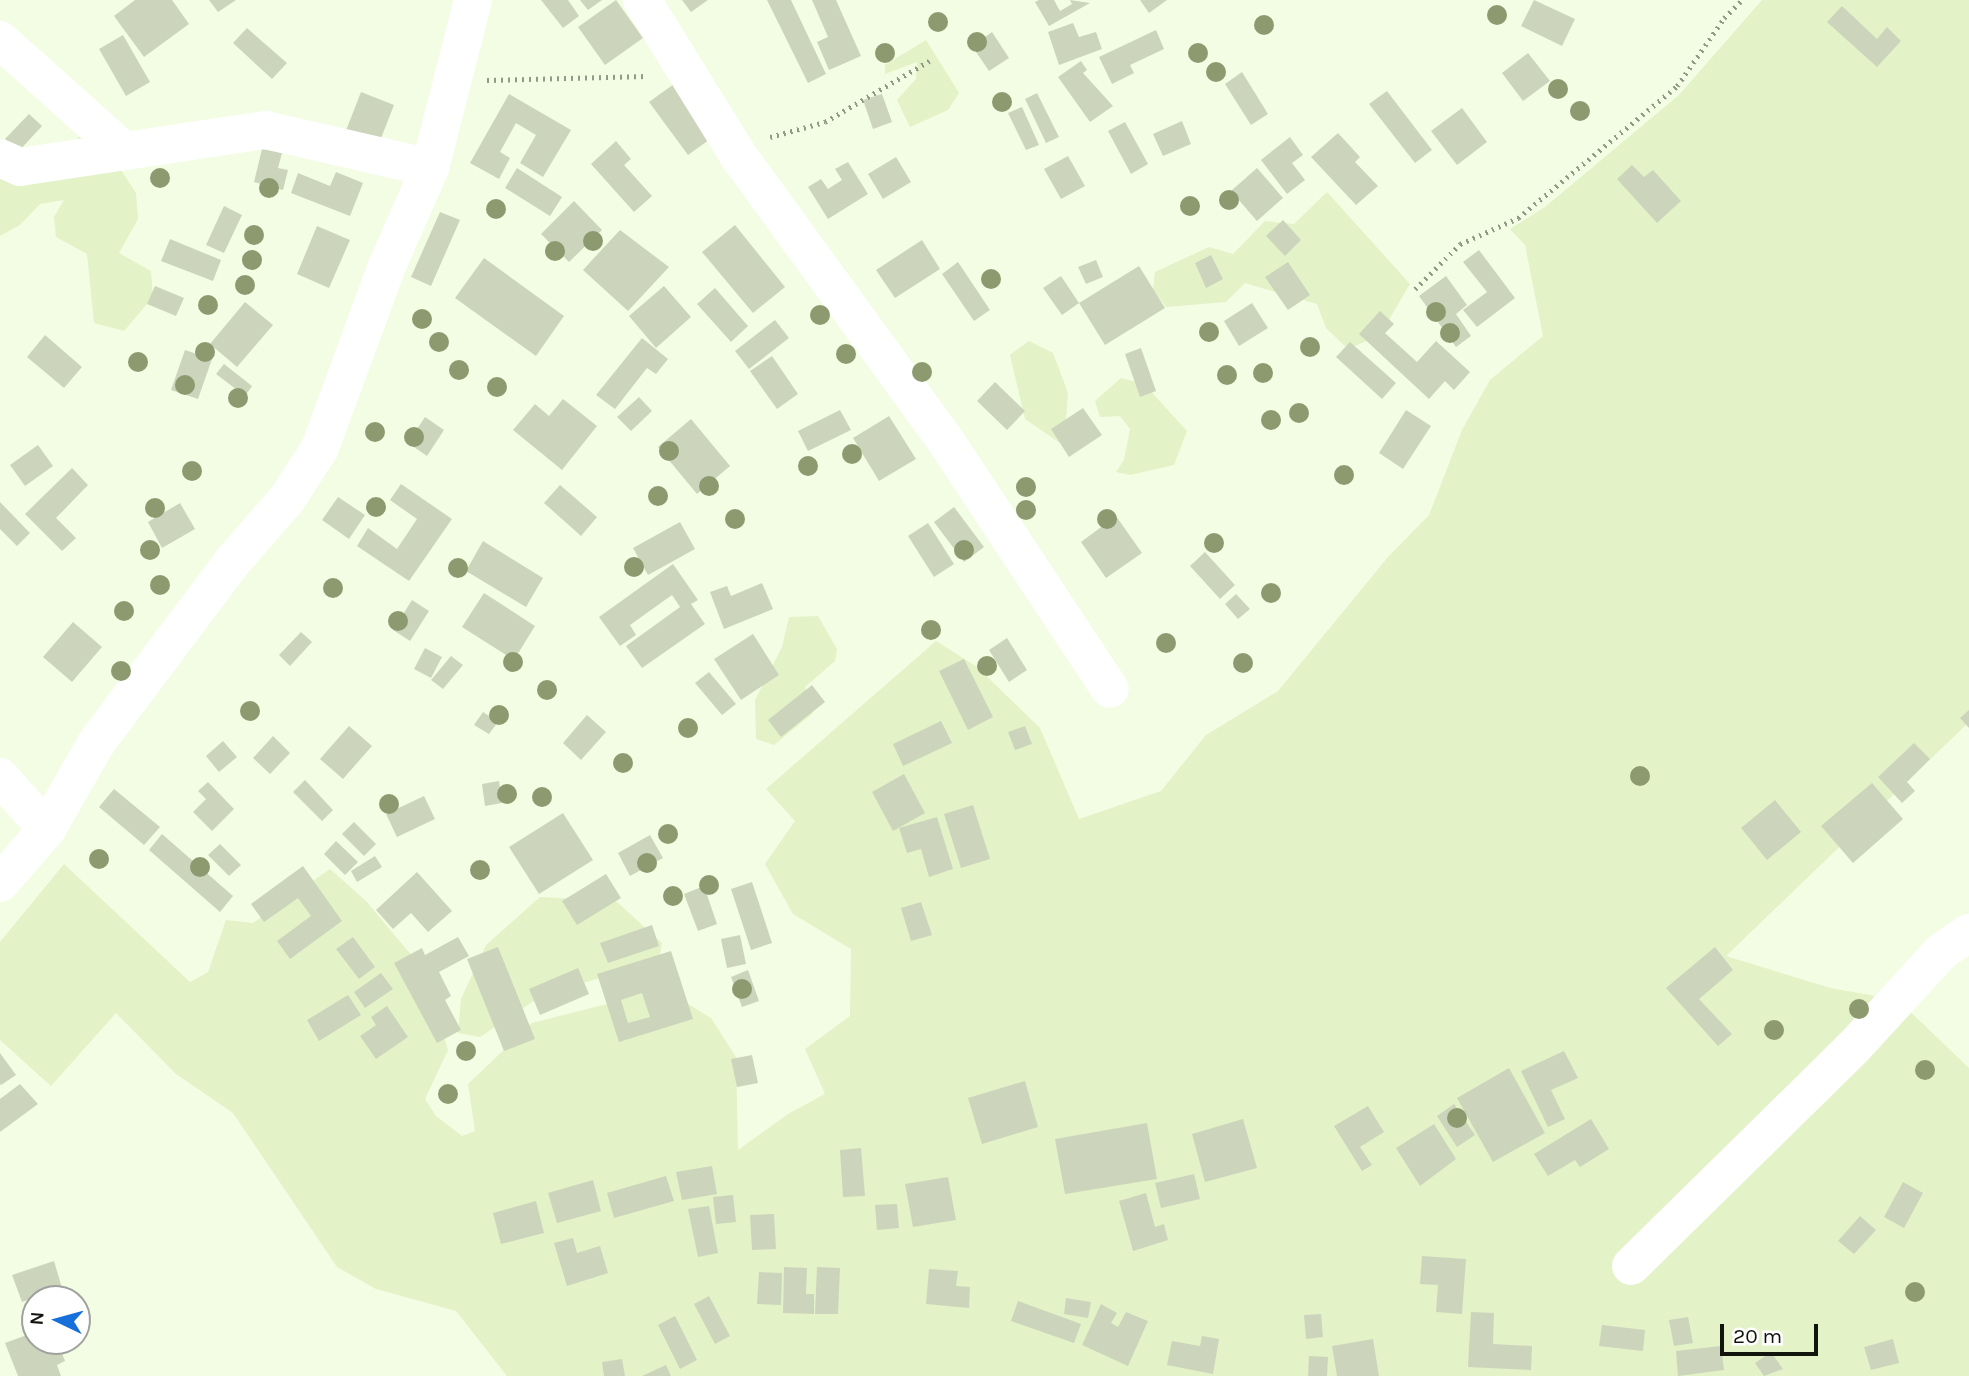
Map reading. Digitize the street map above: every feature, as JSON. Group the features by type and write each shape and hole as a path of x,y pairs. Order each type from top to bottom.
{"street":[{"path":"0,883 47,829 97,742 232,562 287,499 320,448 387,265 429,169 473,0"},
{"path":"642,0 738,155 943,438 1110,689"},
{"path":"0,40 123,150"},
{"path":"0,158 20,167 266,130 429,169"},
{"path":"0,777 47,829"},
{"path":"1631,1266 1845,1056 1942,951 1969,933"}],"path":[{"path":"1415,289 1460,244 1518,218 1677,86 1724,18 1742,0"}],"green space":[{"path":"1762,0 1969,0 1969,722 1726,956 1830,988 1898,1000 1969,1068 1969,1376 507,1376 456,1311 376,1289 337,1267 233,1113 176,1074 116,1013 51,1086 0,1040 0,942 64,864 190,982 208,972 226,920 253,923 330,869 366,901 423,969 448,1050 425,1099 436,1116 462,1136 475,1131 468,1084 532,1023 607,1004 607,976 544,994 480,1037 458,1033 461,999 486,945 540,897 616,901 662,943 655,984 711,1018 736,1057 738,1150 788,1114 825,1094 805,1049 850,1016 851,949 793,914 765,864 795,821 766,789 936,641 977,667 1040,728 1079,819 1161,791 1206,735 1278,691 1388,557 1429,515 1462,430 1490,380 1543,336 1525,245 1510,229 1545,207 1679,95"},
{"path":"926,40 959,93 948,110 910,127 897,100 916,79 917,62 885,74 885,65"},
{"path":"86,128 101,140 136,193 138,219 119,253 151,271 153,297 124,331 94,323 87,254 56,237 54,217 64,200 40,204 20,225 0,236 0,146 62,158"},
{"path":"1327,192 1410,284 1380,335 1348,349 1326,328 1317,304 1245,283 1226,302 1166,307 1153,289 1155,272 1209,247 1233,254 1265,221 1294,224"},
{"path":"1029,341 1053,353 1068,393 1065,433 1060,443 1025,419 1010,355"},
{"path":"1121,378 1144,384 1187,431 1174,465 1130,475 1116,472 1124,460 1130,429 1120,416 1100,417 1095,401"},
{"path":"818,616 837,649 835,661 805,687 813,713 774,745 756,739 755,700 782,647 789,617"}],"building":[{"path":"135,0 172,0 189,24 144,57 114,16"},
{"path":"209,0 236,0 218,12"},
{"path":"541,0 568,0 579,16 563,28"},
{"path":"580,0 602,0 588,10"},
{"path":"616,0 643,38 605,65 578,27"},
{"path":"682,0 708,0 691,12"},
{"path":"767,0 791,0 826,74 808,83"},
{"path":"812,0 836,0 861,56 829,70 817,42 828,37"},
{"path":"1054,0 1060,11 1072,4 1070,0 1090,3 1049,26 1035,2"},
{"path":"1140,0 1167,0 1149,13"},
{"path":"1534,0 1575,19 1562,46 1521,26"},
{"path":"1842,6 1877,39 1887,27 1901,41 1877,67 1827,22"},
{"path":"1073,23 1079,37 1096,32 1102,49 1059,65 1048,32"},
{"path":"247,28 287,63 272,79 233,43"},
{"path":"1156,30 1164,49 1130,65 1134,73 1112,84 1099,57"},
{"path":"992,32 1009,58 989,71 972,46"},
{"path":"123,35 150,82 126,96 99,49"},
{"path":"1528,53 1550,81 1523,101 1502,73"},
{"path":"1081,61 1087,70 1083,73 1113,106 1090,122 1058,77"},
{"path":"1242,72 1268,114 1251,125 1225,84"},
{"path":"674,84 713,137 688,155 649,102"},
{"path":"1387,91 1432,150 1415,163 1369,104"},
{"path":"361,92 394,105 378,146 345,133"},
{"path":"1037,93 1059,137 1046,143 1025,99"},
{"path":"509,94 571,130 543,177 520,163 536,135 516,123 500,152 510,158 499,179 470,163"},
{"path":"882,94 892,122 873,129 863,100"},
{"path":"1022,107 1039,145 1026,150 1008,113"},
{"path":"1462,108 1487,142 1457,165 1431,131"},
{"path":"29,114 42,126 19,151 5,139"},
{"path":"1182,121 1191,144 1163,156 1153,134"},
{"path":"1125,122 1148,164 1131,174 1108,131"},
{"path":"1338,133 1360,157 1355,162 1378,186 1356,205 1311,157"},
{"path":"1290,137 1303,155 1292,163 1305,180 1287,194 1261,160"},
{"path":"616,141 631,159 624,165 652,196 634,212 591,164"},
{"path":"262,149 282,153 278,168 288,170 283,190 254,182"},
{"path":"1068,156 1085,186 1061,199 1044,169"},
{"path":"896,157 911,182 883,199 868,174"},
{"path":"848,162 868,194 828,219 808,187 821,179 828,189 842,180 835,169"},
{"path":"1632,165 1644,177 1653,170 1681,201 1657,223 1617,179"},
{"path":"517,168 562,197 550,216 505,188"},
{"path":"1257,168 1283,198 1257,221 1231,191"},
{"path":"336,172 363,183 350,216 291,193 298,173 330,186"},
{"path":"574,201 602,230 569,262 541,234"},
{"path":"224,206 242,215 224,253 206,245"},
{"path":"440,212 460,220 431,286 411,277"},
{"path":"1283,220 1301,240 1285,256 1266,236"},
{"path":"735,225 785,287 753,313 702,252"},
{"path":"317,226 350,240 329,288 297,274"},
{"path":"620,230 669,267 628,311 583,270"},
{"path":"170,239 221,260 213,281 161,261"},
{"path":"922,240 940,269 895,298 876,270"},
{"path":"1479,250 1515,298 1477,327 1463,310 1487,292 1463,262"},
{"path":"1211,255 1223,279 1206,288 1195,263"},
{"path":"484,258 564,316 536,356 455,298"},
{"path":"1096,260 1103,277 1086,284 1078,267"},
{"path":"958,262 990,310 974,321 942,274"},
{"path":"1288,262 1310,295 1288,310 1265,277"},
{"path":"1139,266 1165,308 1105,345 1079,303"},
{"path":"1061,276 1079,303 1062,315 1043,288"},
{"path":"1446,276 1467,305 1456,314 1471,336 1456,347 1419,296"},
{"path":"155,286 184,298 176,316 147,304"},
{"path":"664,286 691,317 656,348 629,316"},
{"path":"715,288 748,326 731,342 697,304"},
{"path":"245,302 273,325 237,367 210,344"},
{"path":"1252,303 1268,328 1239,346 1224,321"},
{"path":"1380,311 1394,324 1385,333 1417,362 1436,341 1470,372 1454,390 1445,381 1429,399 1359,334"},
{"path":"775,320 789,338 749,369 735,351"},
{"path":"45,335 82,367 64,388 27,357"},
{"path":"642,338 668,359 656,374 647,368 615,409 596,395"},
{"path":"1350,342 1396,383 1382,399 1336,357"},
{"path":"1141,348 1156,391 1140,397 1125,354"},
{"path":"185,350 212,359 198,399 171,390"},
{"path":"772,356 798,394 777,409 750,371"},
{"path":"224,364 252,386 245,396 216,374"},
{"path":"995,382 1025,411 1007,430 977,401"},
{"path":"639,397 652,411 631,431 617,417"},
{"path":"563,399 597,426 562,470 513,430 535,404 549,416"},
{"path":"1083,408 1102,435 1069,457 1051,429"},
{"path":"840,410 851,430 808,451 798,431"},
{"path":"1406,410 1431,426 1403,469 1379,453"},
{"path":"889,416 916,459 879,481 853,438"},
{"path":"425,417 444,430 427,456 408,443"},
{"path":"691,419 730,466 697,494 658,447"},
{"path":"38,445 53,466 25,486 10,465"},
{"path":"72,468 88,485 56,518 76,538 62,551 25,514"},
{"path":"401,484 452,519 409,581 357,546 368,528 397,549 417,519 390,500"},
{"path":"560,485 597,517 581,536 544,503"},
{"path":"338,497 365,515 349,539 322,520"},
{"path":"0,502 30,533 17,546 0,529"},
{"path":"180,503 195,529 162,548 148,522"},
{"path":"954,507 984,547 964,562 934,522"},
{"path":"1116,516 1142,553 1106,578 1081,542"},
{"path":"680,522 695,549 648,575 633,548"},
{"path":"928,523 954,564 934,577 908,536"},
{"path":"483,541 543,578 526,607 466,571"},
{"path":"1205,552 1235,585 1220,599 1190,566"},
{"path":"673,564 698,600 691,604 705,624 642,668 626,646 680,607 672,595 630,625 636,635 620,646 599,617"},
{"path":"762,583 773,609 724,629 710,592 727,586 731,596"},
{"path":"484,593 535,626 514,660 462,627"},
{"path":"1236,594 1250,609 1238,619 1225,604"},
{"path":"412,600 429,611 410,641 393,630"},
{"path":"73,622 102,647 72,682 43,657"},
{"path":"301,632 312,642 290,666 279,655"},
{"path":"753,634 779,675 741,700 714,659"},
{"path":"1007,638 1027,670 1009,682 989,650"},
{"path":"425,648 442,657 431,678 414,669"},
{"path":"451,656 463,665 443,689 431,680"},
{"path":"964,659 993,717 968,730 939,671"},
{"path":"709,672 736,704 722,715 695,683"},
{"path":"812,685 825,702 781,737 768,720"},
{"path":"1969,710 1969,728 1960,718"},
{"path":"483,712 498,722 489,734 474,725"},
{"path":"587,715 606,732 581,760 563,743"},
{"path":"941,721 952,743 903,766 893,744"},
{"path":"349,726 372,746 343,779 320,759"},
{"path":"1025,726 1032,744 1015,750 1008,732"},
{"path":"273,736 290,753 270,774 253,758"},
{"path":"223,741 237,757 219,772 206,756"},
{"path":"1914,743 1930,759 1907,782 1915,791 1902,803 1878,777"},
{"path":"904,774 925,813 893,831 872,792"},
{"path":"305,780 333,810 322,821 293,792"},
{"path":"499,781 502,803 485,806 482,784"},
{"path":"208,782 234,809 212,831 193,812 206,799 198,791"},
{"path":"1872,783 1903,819 1853,863 1821,826"},
{"path":"114,789 160,827 144,845 99,807"},
{"path":"424,796 435,819 397,837 386,814"},
{"path":"1775,800 1801,832 1767,860 1741,828"},
{"path":"973,805 990,859 961,868 944,814"},
{"path":"563,813 593,860 539,894 509,847"},
{"path":"937,817 953,869 929,877 921,849 907,853 899,828"},
{"path":"354,822 376,844 364,856 342,834"},
{"path":"162,834 233,896 220,912 149,850"},
{"path":"650,835 663,858 630,876 618,853"},
{"path":"336,841 358,862 345,875 324,854"},
{"path":"220,844 241,865 229,876 208,855"},
{"path":"375,856 382,867 357,882 351,871"},
{"path":"303,866 342,921 290,959 277,941 311,916 298,898 264,922 251,904"},
{"path":"417,872 452,911 428,932 411,913 393,929 376,910"},
{"path":"606,874 621,898 577,925 562,901"},
{"path":"752,882 772,943 751,950 731,889"},
{"path":"704,886 717,924 698,931 684,894"},
{"path":"921,902 932,935 911,941 901,908"},
{"path":"652,925 659,946 608,963 600,943"},
{"path":"740,935 746,964 727,968 721,939"},
{"path":"353,937 375,967 359,979 336,949"},
{"path":"458,937 469,956 439,972 451,996 445,1000 461,1030 437,1043 394,963 422,948 425,955"},
{"path":"498,947 535,1039 504,1051 467,959"},
{"path":"1715,947 1733,970 1699,999 1732,1034 1718,1046 1666,988"},
{"path":"671,951 693,1019 619,1042 597,974","holes":["642,993 650,1017 628,1023 621,1000"]},
{"path":"578,968 589,994 540,1015 529,989"},
{"path":"748,970 759,1001 742,1007 731,977"},
{"path":"381,973 393,989 365,1008 354,992"},
{"path":"348,995 361,1015 319,1041 307,1020"},
{"path":"387,1006 408,1037 376,1059 360,1036 376,1025 371,1017"},
{"path":"1564,1051 1578,1078 1551,1090 1565,1119 1548,1127 1521,1071"},
{"path":"0,1053 16,1075 1,1085 0,1084"},
{"path":"752,1055 758,1083 737,1087 731,1059"},
{"path":"1509,1068 1545,1133 1493,1162 1457,1098"},
{"path":"1025,1081 1038,1127 982,1144 968,1098"},
{"path":"20,1084 38,1104 0,1132 0,1099"},
{"path":"1454,1104 1475,1135 1457,1147 1437,1116"},
{"path":"1368,1106 1384,1132 1360,1147 1372,1165 1362,1171 1334,1126"},
{"path":"1243,1119 1257,1168 1205,1182 1192,1134"},
{"path":"1591,1119 1609,1149 1580,1167 1575,1160 1548,1176 1534,1154"},
{"path":"1147,1123 1157,1179 1065,1194 1055,1139"},
{"path":"1434,1124 1456,1159 1420,1186 1396,1148"},
{"path":"861,1148 865,1196 843,1197 840,1150"},
{"path":"712,1166 717,1194 682,1200 676,1172"},
{"path":"1194,1174 1200,1199 1161,1208 1155,1183"},
{"path":"666,1176 674,1201 614,1218 607,1193"},
{"path":"948,1177 956,1220 913,1227 905,1184"},
{"path":"593,1180 601,1211 557,1223 548,1193"},
{"path":"1903,1182 1923,1193 1904,1228 1884,1217"},
{"path":"1146,1193 1155,1227 1164,1224 1168,1240 1133,1251 1119,1201"},
{"path":"733,1195 736,1222 716,1224 713,1197"},
{"path":"536,1201 544,1233 501,1244 493,1213"},
{"path":"897,1204 899,1228 877,1230 875,1205"},
{"path":"709,1206 718,1253 698,1257 688,1209"},
{"path":"774,1214 776,1249 752,1250 750,1215"},
{"path":"1860,1216 1876,1230 1854,1254 1838,1241"},
{"path":"573,1238 577,1253 600,1246 608,1273 567,1286 554,1243"},
{"path":"1422,1256 1466,1259 1462,1314 1436,1312 1438,1285 1420,1284"},
{"path":"54,1261 61,1285 21,1285 21,1299 12,1275"},
{"path":"784,1267 807,1268 806,1294 814,1294 814,1314 783,1313"},
{"path":"817,1267 840,1268 838,1314 815,1314"},
{"path":"929,1269 958,1271 956,1286 970,1287 969,1308 926,1304"},
{"path":"759,1272 782,1273 781,1305 757,1304"},
{"path":"709,1296 730,1336 715,1344 694,1304"},
{"path":"1066,1298 1091,1302 1088,1318 1064,1314"},
{"path":"1018,1301 1081,1324 1074,1343 1011,1321"},
{"path":"1101,1304 1117,1313 1111,1323 1118,1327 1126,1312 1148,1321 1128,1366 1082,1345"},
{"path":"1471,1312 1494,1313 1493,1344 1532,1346 1531,1370 1468,1367"},
{"path":"1321,1314 1323,1337 1306,1339 1304,1315"},
{"path":"675,1316 697,1360 680,1369 658,1325"},
{"path":"1688,1317 1693,1343 1674,1346 1669,1320"},
{"path":"1602,1325 1645,1330 1643,1351 1599,1346"},
{"path":"1202,1336 1219,1339 1213,1374 1167,1365 1172,1341 1200,1346"},
{"path":"21,1337 21,1355 63,1355 65,1361 57,1365 61,1376 18,1376 5,1343"},
{"path":"1373,1339 1379,1376 1337,1376 1332,1346"},
{"path":"1893,1339 1899,1363 1871,1370 1864,1347"},
{"path":"1721,1346 1724,1370 1678,1376 1676,1351"},
{"path":"1771,1352 1783,1369 1764,1376 1755,1363"},
{"path":"1309,1356 1328,1357 1327,1376 1308,1376"},
{"path":"622,1359 625,1376 604,1376 602,1362"},
{"path":"666,1365 671,1376 642,1376"}]}
